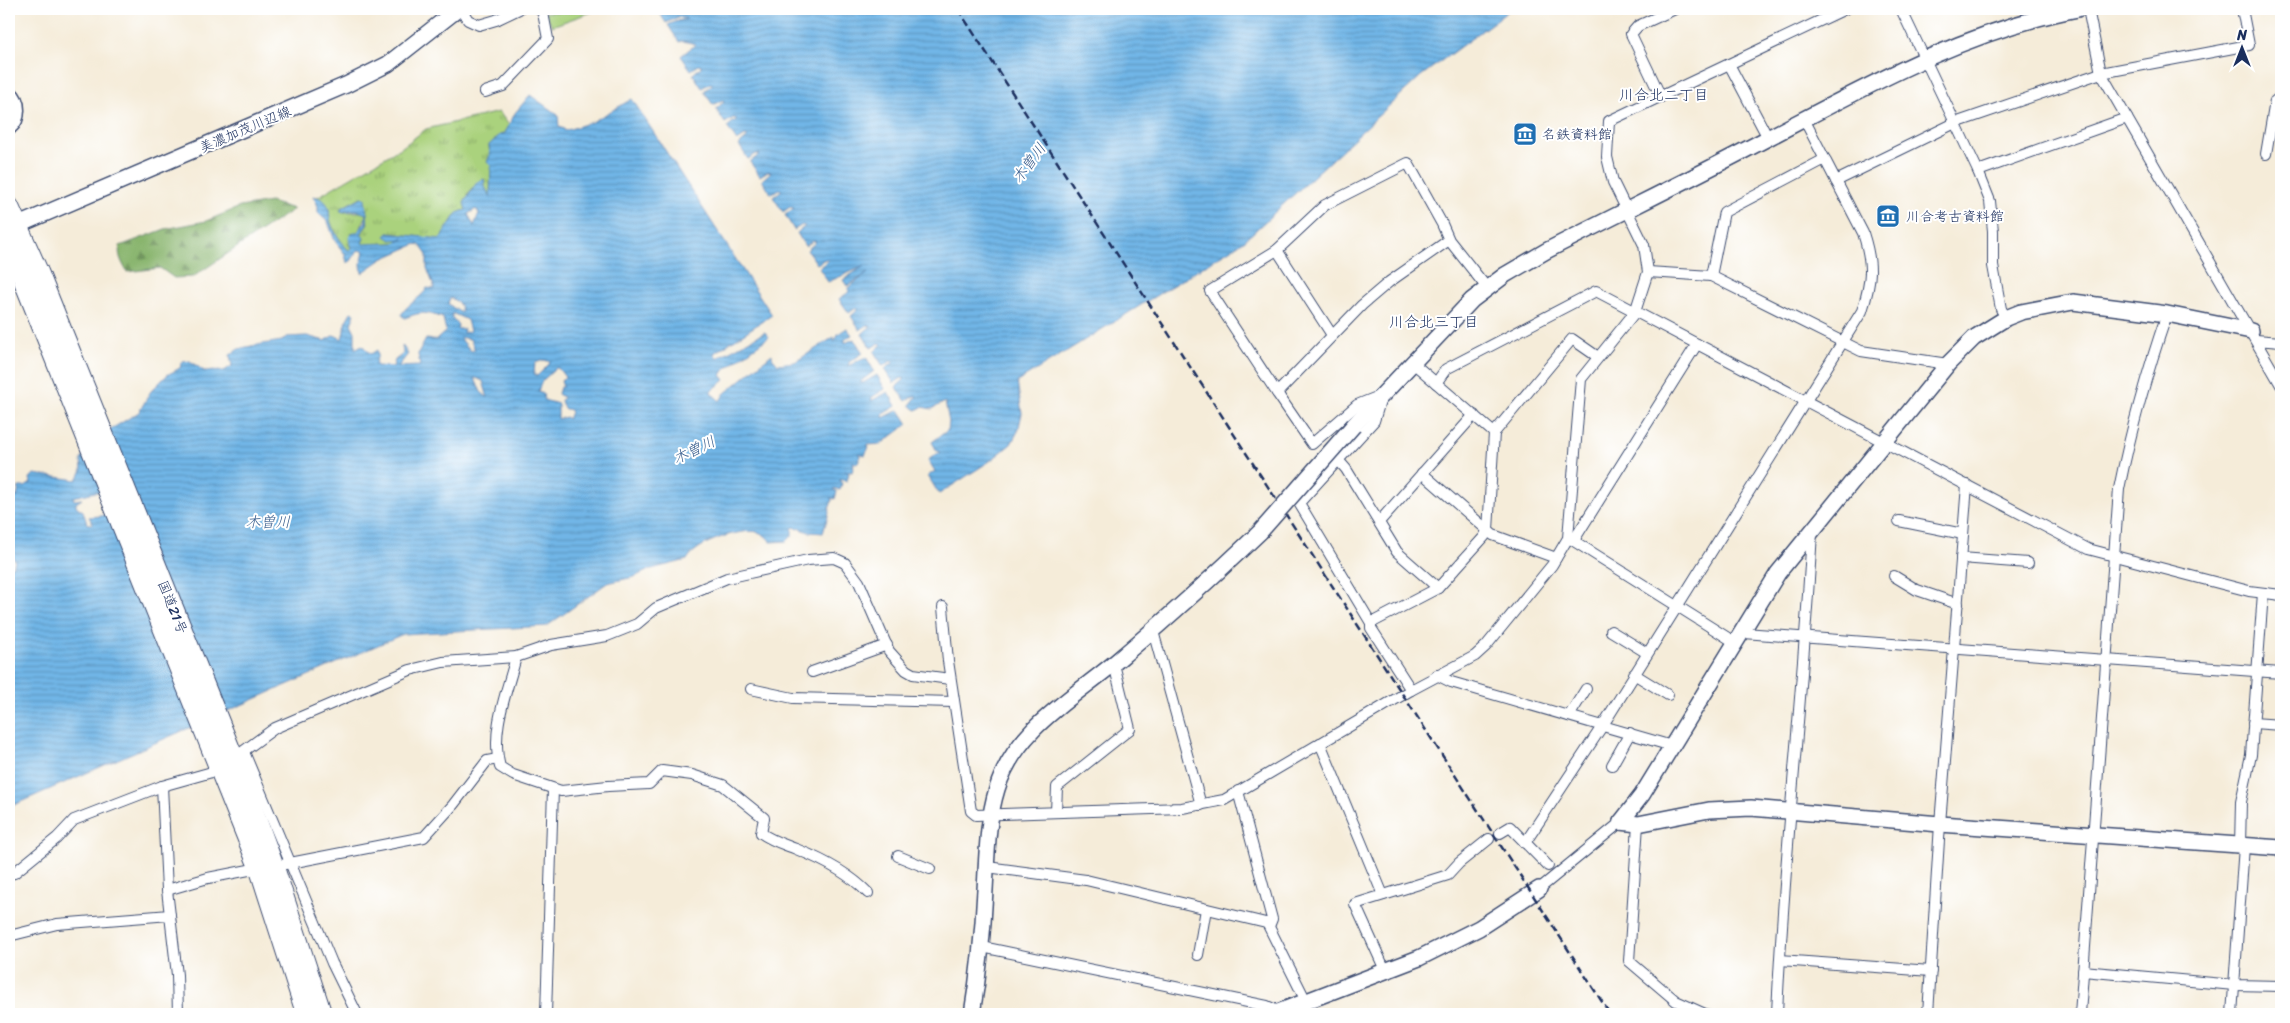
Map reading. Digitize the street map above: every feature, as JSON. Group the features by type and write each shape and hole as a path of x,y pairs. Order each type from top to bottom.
{"highway":[{"name":"国道21号","path":"9,206 13,227 31,276 274,866 322,1014"},
{"name":"国道21号","path":"9,246 31,276"},
{"name":"国道21号","path":"274,866 306,1014"}],"street":[{"path":"460,9 468,20 479,25 496,20 519,9"},
{"name":"美濃加茂川辺線","path":"13,227 346,85 388,64 460,9"},
{"path":"485,92 503,86 548,39 543,13 540,9"},
{"path":"1661,96 1631,34 1638,26 1675,9"},
{"path":"1571,539 1581,379 1635,312 1648,272 1644,245 1613,182 1607,157 1609,121 1845,9"},
{"path":"1901,9 1978,171 1990,201 1994,231 1992,266 2001,309 2006,318"},
{"path":"972,1014 982,947 991,815 997,788 1010,758 1020,744 1044,719 1153,631 1203,587 1260,532 1354,425 1454,316 1486,288 1546,251 1804,119 1958,44 2044,15 2078,9"},
{"path":"2088,9 2101,73 2281,385"},
{"path":"1836,181 1955,123 2101,73 2249,45 2242,9"},
{"path":"1729,64 1768,138"},
{"path":"9,93 13,96 17,111 14,124 9,127"},
{"path":"2266,154 2275,101 2281,96"},
{"path":"1978,171 2127,118"},
{"path":"1525,843 1603,726 1676,605 1862,311 1870,287 1872,268 1863,233 1804,119"},
{"path":"1711,276 1724,212 1825,158"},
{"path":"1382,395 1357,405 1312,444 1210,291 1277,250 1325,205 1408,164 1449,240 1486,288"},
{"path":"1277,393 1362,306 1389,282 1449,240"},
{"path":"1277,250 1332,335"},
{"path":"1648,272 1711,276 1861,351 1948,364"},
{"path":"1436,383 1446,370 1596,291 2088,549 2263,593 2281,595"},
{"path":"982,947 1267,1006 1276,1013 1419,958 1479,928 1539,890 1621,822 1642,795 1740,638 1778,573 1948,364 1974,338 2006,318 2021,312 2073,302 2168,314 2281,342"},
{"path":"2080,1014 2119,489 2129,438 2146,373 2168,314"},
{"path":"1371,623 1438,588 1488,530 1494,433 1572,340 1598,357"},
{"path":"943,607 950,679 971,811 976,815 1182,808 1201,806 1224,800 1320,742 1475,656 1486,646 1571,539 1697,344"},
{"path":"1412,363 1494,433"},
{"path":"1382,395 1374,422 1299,504 1411,690"},
{"path":"1379,522 1474,415"},
{"path":"1339,461 1346,469 1397,552 1438,588"},
{"path":"1422,473 1493,535 1556,558"},
{"path":"1928,1014 1940,824 1967,485"},
{"path":"1899,521 1963,534"},
{"path":"1777,1014 1806,637 1812,529"},
{"path":"1571,539 1676,605 1740,638 1806,637 2281,673"},
{"path":"9,874 14,873 57,838 74,820 162,786 227,755 275,728 410,670 443,662 516,657 551,645 607,636 638,624 656,608 727,578 808,560 834,558 845,563 859,582 896,662 914,674 950,679"},
{"path":"1961,558 2028,562"},
{"path":"1894,576 1917,590 1958,604"},
{"path":"2232,1014 2242,845 2241,802 2251,755 2263,593"},
{"path":"1611,630 1647,653"},
{"path":"1153,631 1201,806"},
{"path":"812,672 887,645"},
{"path":"516,657 498,729 498,759 500,767 513,775 562,791 649,784 662,771 700,778 723,785 764,818 760,833 770,840 797,850 855,879 868,893"},
{"path":"1056,812 1057,787 1130,729 1114,664"},
{"path":"1634,674 1668,695"},
{"path":"1438,675 1451,682 1672,746"},
{"path":"751,689 793,698 954,702"},
{"path":"1569,716 1586,689"},
{"path":"2253,722 2281,725"},
{"path":"1612,765 1630,733"},
{"path":"1320,742 1383,895"},
{"path":"227,755 274,866 332,963 357,1014"},
{"path":"167,890 208,878 424,837 453,805 487,761 498,759"},
{"path":"162,786 167,890 177,975 178,1014"},
{"path":"546,1014 553,789"},
{"path":"987,867 1086,880 1270,924 1272,918 1238,792"},
{"path":"1621,822 1638,824 1709,810 1750,808 1940,824 2281,848"},
{"path":"1638,824 1629,961 1676,1001 1705,1014"},
{"path":"1500,833 1510,827 1548,866"},
{"path":"1385,970 1355,904 1448,875 1459,863 1489,839"},
{"path":"898,856 930,869"},
{"path":"1198,955 1206,909"},
{"path":"9,936 57,924 170,915"},
{"path":"1267,923 1306,1001"},
{"path":"1780,960 1931,972"},
{"path":"2083,971 2234,984 2281,986"}],"green space":[{"path":"580,9 600,9 552,26 545,12 572,12"},
{"path":"499,112 509,125 505,133 489,145 490,155 487,162 491,166 490,197 485,187 484,179 471,190 464,203 466,210 459,212 454,217 440,239 388,233 404,239 394,243 365,245 361,243 364,240 361,234 368,223 361,197 341,208 341,212 365,212 366,217 358,232 351,234 349,240 351,250 347,249 333,228 328,207 317,197 401,148 426,129"},
{"path":"270,202 294,209 193,277 174,278 160,268 127,272 121,260 120,246 165,229 206,221 240,207"}],"water":[{"name":"木曽川","path":"657,9 735,9 762,14 790,9 1511,9 1421,76 1244,241 1017,382 1022,413 1018,431 1011,444 990,461 939,494 928,476 935,471 928,460 940,452 937,451 932,442 948,430 949,422 945,402 932,409 922,407 916,410 910,405 917,396 906,401 896,387 905,379 902,378 894,383 885,369 894,362 891,361 883,366 874,352 882,344 879,343 871,348 862,334 871,326 867,325 860,330 851,316 859,309 856,308 849,313 839,299 849,292 848,288 868,273 847,286 843,280 864,266 828,282 819,268 828,260 825,259 817,264 807,250 816,242 813,241 805,246 797,233 805,226 802,225 794,230 785,215 794,208 790,207 783,212 773,197 782,190 779,189 771,194 762,180 771,172 768,171 760,176 750,162 760,154 756,154 748,159 739,145 748,137 745,136 737,141 727,127 737,119 733,118 725,123 716,109 725,101 722,100 713,105 704,91 713,84 710,83 702,88 693,74 702,66 699,65 691,70 681,56 696,44 679,42 668,25 687,19 678,17 666,23"},
{"name":"木曽川","path":"530,95 558,115 559,127 564,129 564,131 592,122 632,99 772,315 714,353 717,358 765,332 769,337 725,369 721,375 725,380 711,391 720,401 724,394 772,354 772,357 778,364 795,362 834,337 834,343 838,334 847,328 852,335 845,339 845,343 854,339 863,353 849,362 848,366 866,357 874,371 860,382 863,383 877,375 885,389 872,397 871,401 888,392 896,406 883,414 883,418 899,410 908,424 881,444 867,445 869,447 865,455 858,453 860,456 858,463 852,462 854,464 852,472 845,471 849,473 847,481 840,479 842,483 840,490 834,488 837,491 835,499 830,498 832,500 830,507 828,507 830,509 823,533 808,532 795,527 792,528 792,536 787,541 771,542 762,534 750,531 719,538 699,548 687,560 651,569 634,577 607,583 547,626 403,634 9,807 9,567 11,568 15,562 9,547 9,491 13,491 17,498 19,487 25,487 31,483 30,478 34,474 77,480 82,470 81,460 95,439 139,412 151,391 167,375 180,368 182,362 190,361 204,371 224,371 232,366 230,355 237,350 251,346 282,341 286,337 307,336 325,341 334,335 342,339 347,319 351,312 355,314 351,324 355,332 355,349 362,345 371,354 377,350 378,355 375,363 377,366 393,367 395,360 403,354 402,345 408,354 398,367 420,366 418,354 426,339 436,340 446,331 443,318 432,314 416,314 405,318 401,315 427,288 435,289 427,268 427,255 420,245 416,244 382,259 362,273 361,264 364,251 358,250 351,261 347,263 345,254 335,241 328,222 318,213 318,206 313,196 320,198 327,204 332,227 350,251 349,237 354,232 358,232 366,221 366,214 356,210 342,212 340,209 362,197 365,198 368,218 361,234 364,238 363,244 394,243 404,239 391,240 385,236 388,233 440,239 457,213 466,210 464,203 477,182 484,179 485,187 490,197 491,166 487,162 490,155 489,145 505,133 515,113","holes":["476,209 479,213 474,226 468,214","450,298 460,305 461,313 448,304","452,313 467,320 470,331 463,333 464,329 457,329 458,325 452,318","459,337 470,339 475,350 471,351","544,360 551,362 537,376 534,374 535,363","558,368 565,377 561,381 563,387 560,387 558,394 563,397 561,401 564,409 568,409 571,412 568,419 566,417 558,419 558,404 544,400 543,394 538,391 542,381","474,377 483,381 488,398 481,392","101,492 107,512 102,516 89,517 93,524 87,524 83,511 76,506 76,503 82,499 74,500 73,497"]}],"railway":[{"path":"958,9 1610,1014"}],"place":[{"name":"名鉄資料館","path":"1525,134"},
{"name":"川合考古資料館","path":"1888,216"}],"district":[{"name":"川合北二丁目","path":"1664,95"},
{"name":"川合北三丁目","path":"1434,322"}]}
